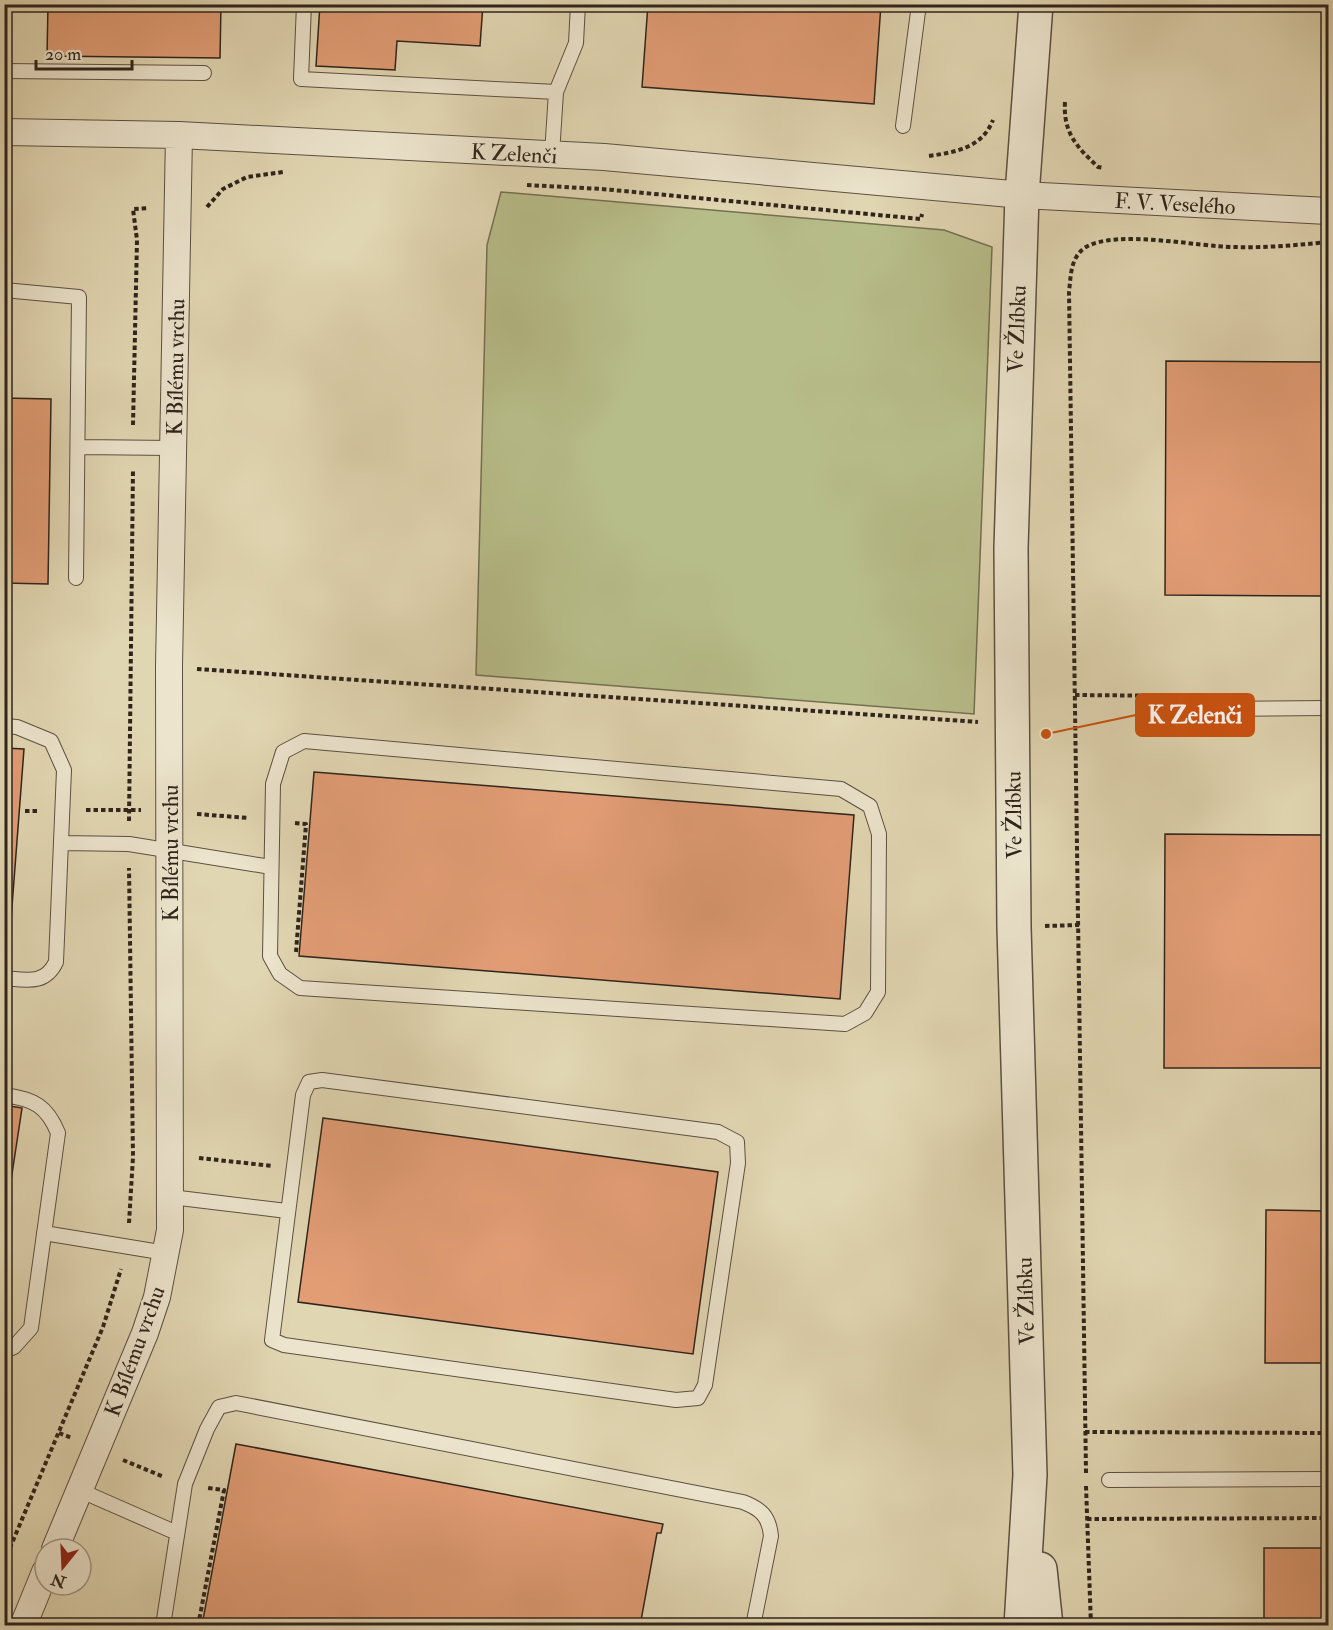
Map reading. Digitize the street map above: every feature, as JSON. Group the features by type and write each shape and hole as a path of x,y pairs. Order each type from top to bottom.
{"street":[{"name":"Ve Žlíbku","path":"1021,1626 1030,1475 1014,927 1011,548 1022,195 1036,4"},
{"name":"K Zelenči","path":"4,132 178,135 552,154 1022,195"},
{"name":"K Bílému vrchu","path":"60,1537 158,1297 166,1253 171,1197 169,667 178,135"},
{"name":"F. V. Veselého","path":"1022,195 1329,211"},
{"path":"1030,1475 1046,1626"},
{"path":"23,1626 35,1597"}],"lane":[{"path":"304,4 301,79 556,92"},
{"path":"552,154 556,92 576,43 578,4"},
{"path":"903,126 919,4"},
{"path":"4,71 204,73"},
{"path":"4,290 80,297 76,578"},
{"path":"78,447 173,448"},
{"path":"1208,709 1329,708"},
{"path":"4,726 17,727 51,741 64,771 57,962 51,973 37,981 4,978"},
{"path":"304,741 841,789 870,806 879,834 878,992 865,1014 845,1024 300,988 280,974 270,956 271,867 273,784 284,752 304,741"},
{"path":"61,843 129,844 271,867"},
{"path":"322,1080 718,1132 737,1142 738,1163 705,1385 698,1398 676,1400 284,1345 273,1340 272,1328 293,1168 303,1095 309,1082 322,1080"},
{"path":"4,1095 23,1097 50,1113 58,1133 31,1328 14,1347 4,1350"},
{"path":"171,1197 287,1211"},
{"path":"44,1233 166,1253"},
{"path":"163,1626 185,1484 207,1429 219,1407 236,1403 743,1502 757,1508 770,1522 771,1536 753,1626"},
{"path":"1109,1480 1329,1479"},
{"path":"79,1490 177,1533"},
{"path":"4,1622 14,1626"}],"path":[{"path":"1064,115 1074,144 1098,167 1107,169"},
{"path":"521,184 602,189 921,219 925,156 957,152 987,134 994,117"},
{"path":"4,1562 103,1327 118,1284 126,1246 133,1157 129,844 137,240 133,209 210,207 223,189 247,177 288,171"},
{"path":"1091,1626 1085,1432 1071,264 1084,248 1102,241 1131,239 1238,248 1329,242"},
{"path":"131,666 978,720 978,732"},
{"path":"1075,695 1194,696 1208,709"},
{"path":"1044,926 1079,925"},
{"path":"133,1157 171,1157 293,1168"},
{"path":"1085,1432 1329,1433"},
{"path":"1087,1519 1329,1518"}],"green space":[{"path":"501,192 944,230 992,247 974,714 476,675 487,245"}],"building":[{"path":"48,4 221,4 220,58 47,56"},
{"path":"320,4 483,4 480,46 397,41 395,70 316,66"},
{"path":"648,4 881,4 874,104 642,87"},
{"path":"1166,361 1328,362 1328,596 1165,595"},
{"path":"4,398 51,399 48,584 4,583"},
{"path":"4,748 24,749 10,933 4,933"},
{"path":"314,772 854,815 840,999 299,956"},
{"path":"1165,834 1328,835 1328,1068 1164,1068"},
{"path":"4,1105 22,1108 4,1227"},
{"path":"323,1118 718,1172 693,1354 298,1302"},
{"path":"1266,1210 1328,1211 1328,1363 1265,1363"},
{"path":"236,1444 663,1524 661,1533 657,1533 640,1626 202,1625"},
{"path":"1264,1548 1328,1548 1328,1626 1264,1626"}],"place":[{"name":"K Zelenči","path":"1046,734"}]}
